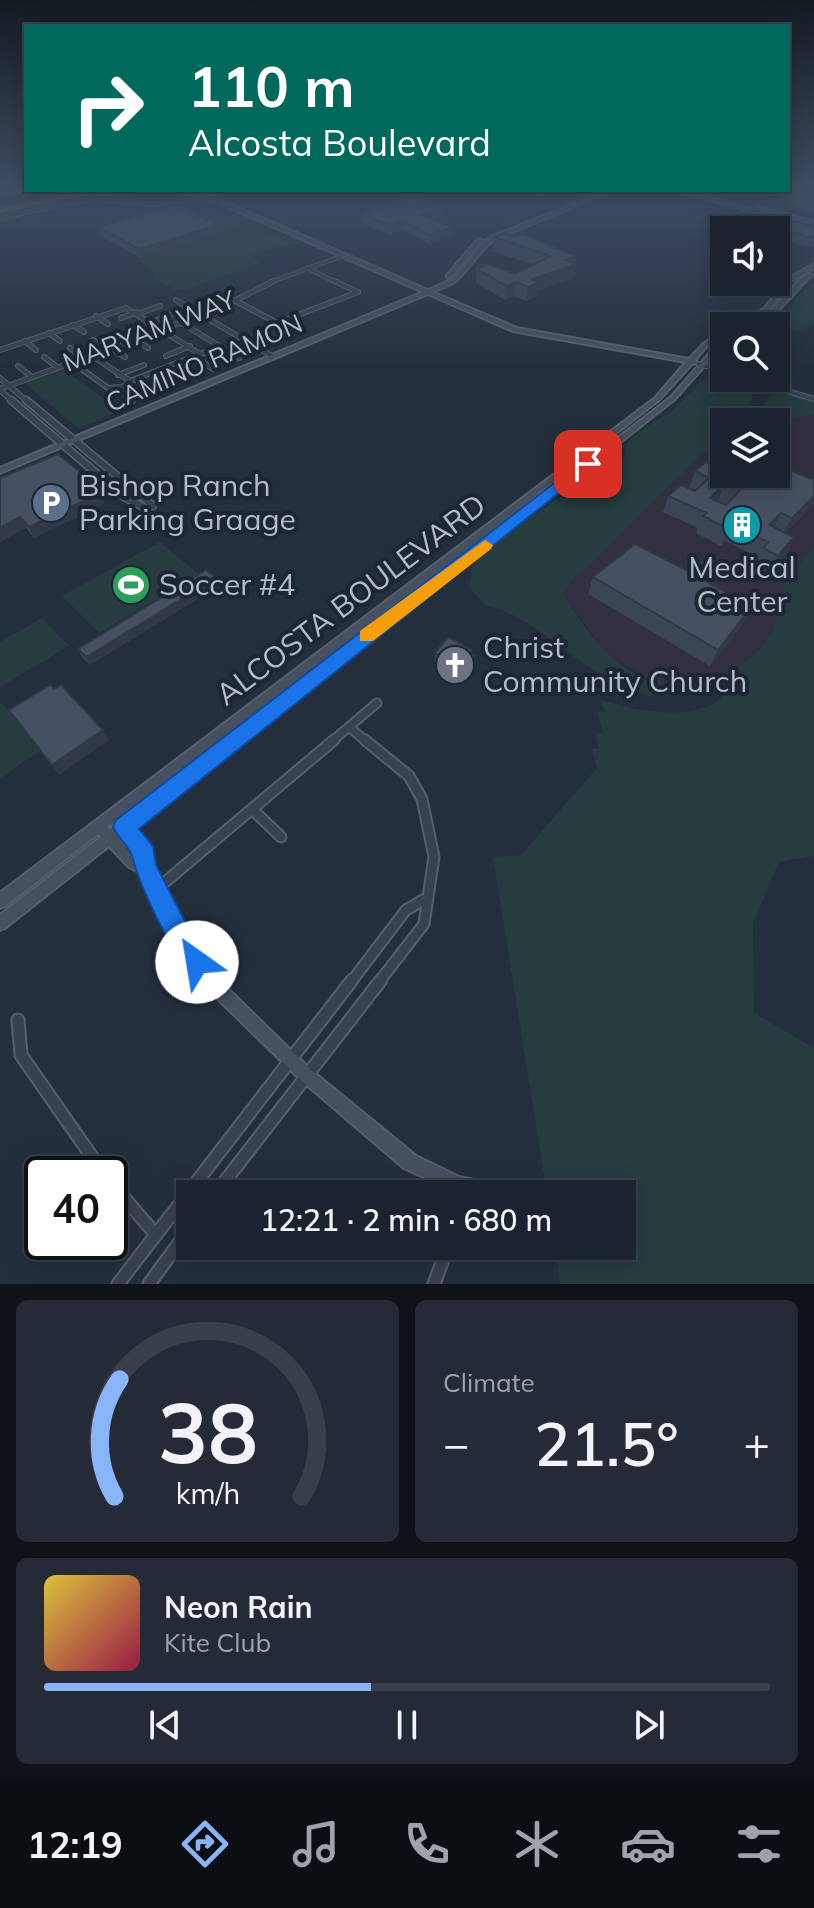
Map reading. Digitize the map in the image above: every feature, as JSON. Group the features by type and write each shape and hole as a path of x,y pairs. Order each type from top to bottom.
{"main road":[{"path":"321,247 532,335 695,363"},
{"name":"CAMINO RAMON","path":"424,292 455,272 475,247"},
{"name":"CAMINO RAMON","path":"0,471 459,276 481,247"},
{"path":"762,312 789,280 814,269"},
{"path":"775,312 801,279 814,269"},
{"name":"ALCOSTA BOULEVARD","path":"0,923 673,398 695,363 710,347"},
{"name":"ALCOSTA BOULEVARD","path":"0,901 657,399 710,351"},
{"path":"657,355 682,374"},
{"path":"113,814 145,854 144,868"},
{"path":"98,825 133,863 144,868 158,888 184,946 225,996 306,1075 410,1162 442,1180"}],"street":[{"name":"MARYAM WAY","path":"0,390 201,315 253,288 342,256"},
{"path":"234,300 277,323 358,292 307,268"},
{"path":"176,300 272,356"},
{"path":"121,318 160,306"},
{"path":"9,358 0,350 123,308 138,313 190,346 213,369"},
{"path":"136,326 173,314"},
{"path":"96,316 108,324"},
{"path":"180,322 239,358"},
{"path":"73,325 84,332"},
{"path":"49,333 60,341"},
{"path":"124,335 148,348"},
{"path":"93,340 125,357"},
{"path":"25,341 36,350"},
{"path":"166,356 190,346"},
{"path":"70,348 83,358"},
{"path":"119,390 133,380 222,348"},
{"path":"91,355 118,375 133,380 155,394"},
{"path":"44,357 57,367"},
{"path":"72,362 106,388 119,390 133,401"},
{"path":"695,363 710,367"},
{"path":"118,375 144,365"},
{"path":"18,366 32,377"},
{"path":"166,369 184,381"},
{"path":"0,378 150,508 124,497 0,390"},
{"path":"787,392 814,399"},
{"path":"158,888 377,703"},
{"path":"226,1180 424,924 425,899 434,857 422,799 409,776 349,727"},
{"path":"253,810 281,837"},
{"path":"118,1284 406,910 425,899"},
{"path":"18,1020 21,1055 91,1156"},
{"path":"128,1202 156,1235"},
{"path":"149,1284 176,1247"},
{"path":"434,1284 443,1260"}],"shaded area":[{"path":"814,415 814,546 785,585 773,631 761,648 720,682 654,684 604,650 572,607 564,594 565,587 710,447 710,488 790,488 790,420"}],"green space":[{"path":"181,247 278,247 253,256 260,263 184,290 173,289 153,278 157,276 140,260"},
{"path":"814,279 814,325 796,331 790,328 790,312 786,312"},
{"path":"63,369 121,411 79,429 25,383"},
{"path":"710,379 710,392 754,393 748,408 710,408 710,447 566,587 564,594 601,646 639,677 658,684 697,684 670,695 644,694 616,684 511,614 486,606 468,586 471,568 490,548 594,476 596,470 615,467 610,463 625,457 624,448 637,433 677,407 701,380"},
{"path":"778,392 814,400 814,415 790,420 790,408 762,408 770,394"},
{"name":"Soccer #4","path":"160,542 198,574 99,633 62,596"},
{"path":"814,546 814,856 779,862 753,923 754,1013 814,1048 814,1284 560,1284 557,1260 636,1260 636,1180 545,1180 493,857 521,855 597,768 592,749 599,749 596,733 603,733 597,712 605,711 599,699 644,710 677,712 708,706 721,699 729,675 761,648 773,631 785,584"},
{"path":"42,618 69,646 0,687 0,642"},
{"path":"0,704 41,750 0,778"}],"building":[{"path":"524,247 554,247 575,256 566,260 576,264 532,279 539,282 528,287 515,282 507,286 477,269 488,264 515,274 551,256"},
{"name":"Bishop Ranch Parking Graage","path":"58,454 101,489 98,494 29,527 20,517 0,528 0,478"},
{"path":"706,462 710,464 710,488 721,488 710,498 726,505 739,491 732,488 790,488 790,470 814,480 814,496 792,518 781,513 769,525 794,537 778,556 763,548 768,542 732,525 728,529 703,516 707,513 668,496 681,485 695,491 709,478 695,471"},
{"path":"635,544 690,572 702,560 710,565 698,577 752,606 718,650 593,577"},
{"path":"206,570 216,578 86,657 78,649"},
{"path":"448,637 472,650 470,653 475,656 463,672 435,653"},
{"path":"50,685 54,689 61,685 103,730 52,765 9,710"}],"slow traffic":[{"path":"367,636 485,545"}],"place":[{"name":"Bishop Ranch Parking Graage","path":"51,503"},
{"name":"Medical Center","path":"742,525"},
{"name":"Soccer #4","path":"131,585"},
{"name":"Christ Community Church","path":"455,665"}],"route":[{"path":"197,962 184,946 158,888 144,868 145,854 124,827 588,464"}]}
